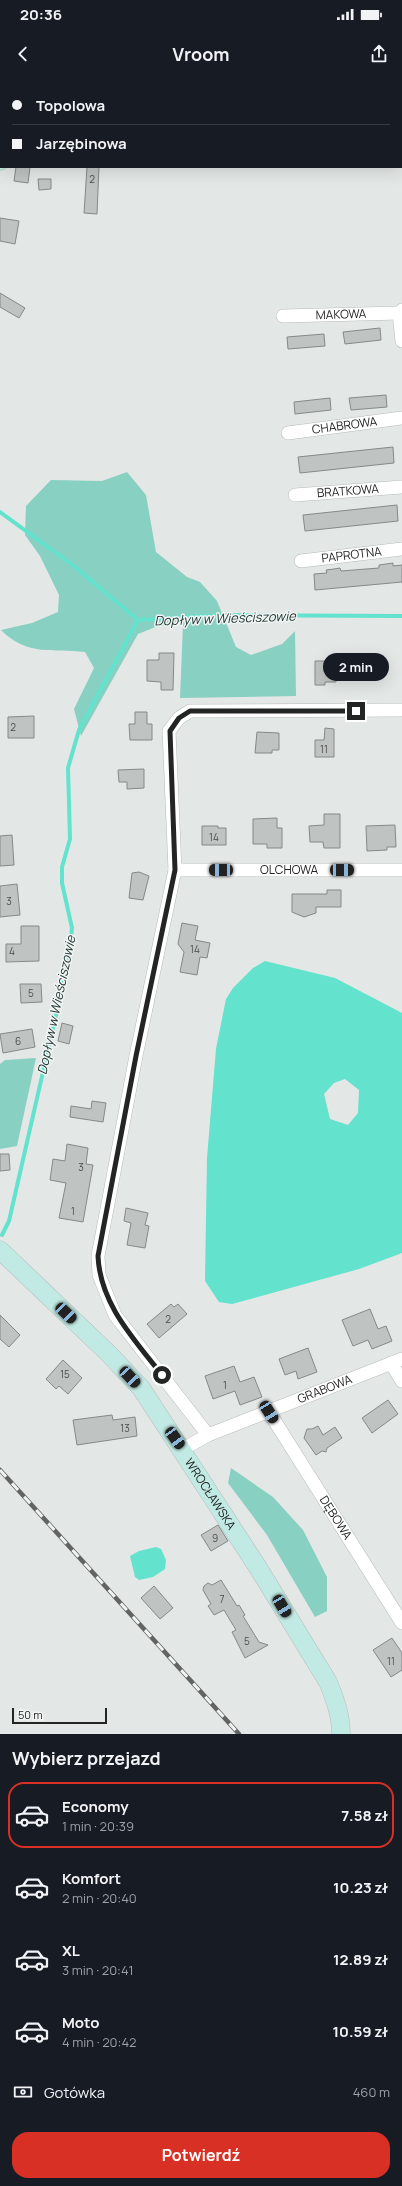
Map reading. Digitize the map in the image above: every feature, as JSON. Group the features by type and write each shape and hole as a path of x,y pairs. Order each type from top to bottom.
{"street":[{"name":"MAKOWA","path":"283,316 401,312"},
{"path":"401,312 402,341"},
{"name":"CHABROWA","path":"288,433 402,418"},
{"name":"BRATKOWA","path":"295,495 402,487"},
{"name":"PAPROTNA","path":"301,561 402,549"},
{"path":"208,1434 115,1315 98,1275 98,1256 136,1056 175,870 170,731 179,718 190,711 402,710"},
{"name":"OLCHOWA","path":"175,870 402,870"},
{"name":"WROCŁAWSKA","path":"0,1250 109,1354 141,1388 183,1449 328,1682 336,1700 341,1734"},
{"path":"396,1361 402,1381"},
{"name":"GRABOWA","path":"183,1449 208,1434 269,1412 396,1361"},
{"name":"DĘBOWA","path":"269,1412 402,1623"}],"shaded area":[{"path":"127,472 146,495 156,552 187,577 200,582 217,601 236,647 251,655 282,644 295,631 296,696 180,698 183,624 158,626 138,634 81,736 74,709 94,668 85,652 41,650 31,648 11,639 1,630 32,623 58,612 59,595 40,556 25,535 26,506 51,480 102,481"},
{"path":"265,961 335,978 402,1013 402,1253 359,1269 232,1304 219,1302 205,1281 207,1158 216,1049 226,999 233,988 253,968","holes":["345,1079 359,1090 358,1113 348,1125 330,1119 324,1094 334,1083"]},
{"path":"36,1058 17,1146 0,1149 0,1064 5,1060"},
{"path":"231,1468 273,1497 303,1530 327,1577 327,1611 315,1617 267,1535 228,1483"},
{"path":"156,1547 161,1549 166,1560 165,1569 153,1577 139,1580 135,1577 130,1556 139,1551"}],"building":[{"path":"16,168 30,168 28,183 14,181"},
{"path":"87,168 99,168 97,214 84,213"},
{"path":"38,179 51,179 51,189 39,190"},
{"path":"0,218 19,221 15,244 0,241"},
{"path":"0,293 25,308 19,318 0,307"},
{"path":"380,328 381,340 345,344 343,332"},
{"path":"324,334 325,346 288,349 287,337"},
{"path":"386,395 387,407 351,410 349,398"},
{"path":"330,398 331,410 295,414 294,402"},
{"path":"393,447 394,463 300,473 298,457"},
{"path":"397,505 398,521 305,531 303,515"},
{"path":"393,563 393,566 402,565 402,582 315,590 314,574 327,573 326,570 340,568 341,571 379,568 379,565"},
{"path":"159,653 174,653 173,690 161,690 161,682 147,681 147,660 159,660"},
{"path":"315,661 330,661 330,665 336,665 336,682 325,682 325,685 315,685"},
{"path":"135,712 147,712 147,724 152,724 152,740 130,740 129,724 135,724"},
{"path":"34,716 34,738 8,738 8,717"},
{"path":"325,728 334,729 334,757 315,757 315,740 324,740"},
{"path":"257,732 279,733 279,750 272,750 272,753 255,753"},
{"path":"144,769 144,788 127,789 127,782 119,782 118,770"},
{"path":"324,814 340,814 340,848 324,848 323,842 310,842 309,826 324,825"},
{"path":"277,818 277,828 282,828 282,848 267,848 267,844 253,844 253,819"},
{"path":"395,825 396,847 387,847 387,850 367,851 366,826"},
{"path":"202,826 218,826 218,828 226,828 226,845 202,845"},
{"path":"12,835 14,865 0,866 0,836"},
{"path":"139,872 149,876 143,900 129,898 132,873"},
{"path":"17,884 20,915 0,917 0,886"},
{"path":"327,890 341,890 341,907 316,907 316,913 304,917 292,912 292,894 327,894"},
{"path":"182,923 198,926 195,940 210,943 207,958 200,957 197,975 180,972 184,952 178,944"},
{"path":"21,926 39,926 39,961 6,962 6,944 21,944"},
{"path":"20,984 41,984 42,1002 21,1003"},
{"path":"62,1023 73,1026 69,1044 58,1041"},
{"path":"32,1029 35,1047 3,1053 0,1034"},
{"path":"92,1101 106,1103 103,1122 70,1117 71,1106 91,1109"},
{"path":"67,1144 88,1148 86,1164 93,1165 83,1222 59,1218 66,1183 50,1180 53,1159 65,1161"},
{"path":"0,1154 9,1154 10,1170 0,1171"},
{"path":"126,1208 148,1213 145,1225 149,1226 145,1248 127,1245 131,1223 124,1221"},
{"path":"171,1304 174,1307 178,1304 187,1314 159,1338 147,1324"},
{"path":"370,1309 378,1329 386,1326 392,1341 372,1349 368,1340 353,1346 342,1320"},
{"path":"0,1315 20,1335 9,1347 0,1339"},
{"path":"308,1348 317,1372 298,1379 296,1371 285,1375 279,1359"},
{"path":"63,1360 82,1378 68,1394 59,1386 56,1389 46,1379"},
{"path":"234,1366 240,1382 254,1377 262,1397 240,1405 235,1391 213,1399 205,1376"},
{"path":"388,1400 398,1414 372,1433 362,1418"},
{"path":"112,1415 113,1420 135,1417 137,1436 77,1445 73,1420"},
{"path":"318,1426 323,1435 335,1427 342,1438 327,1448 326,1452 322,1451 316,1455 304,1438 307,1429 312,1429"},
{"path":"218,1525 228,1541 211,1551 201,1535"},
{"path":"221,1580 237,1606 239,1605 245,1615 243,1616 259,1642 268,1645 245,1658 232,1632 236,1630 224,1610 214,1615 208,1606 211,1604 203,1590 204,1586 208,1583 212,1585"},
{"path":"154,1586 173,1608 160,1619 141,1598"},
{"path":"392,1638 402,1653 402,1670 391,1677 373,1650"}],"waterway":[{"path":"0,512 74,566 138,620"},
{"name":"Dopływ w Wieściszowie","path":"2,1235 9,1221 69,958 72,928 62,883 62,867 70,839 68,768 79,730 138,620 225,615 402,616"}],"railway":[{"path":"0,1470 239,1734"}],"route":[{"path":"162,1375 115,1315 98,1275 98,1256 136,1056 175,870 170,731 179,718 190,711 356,711"}]}
